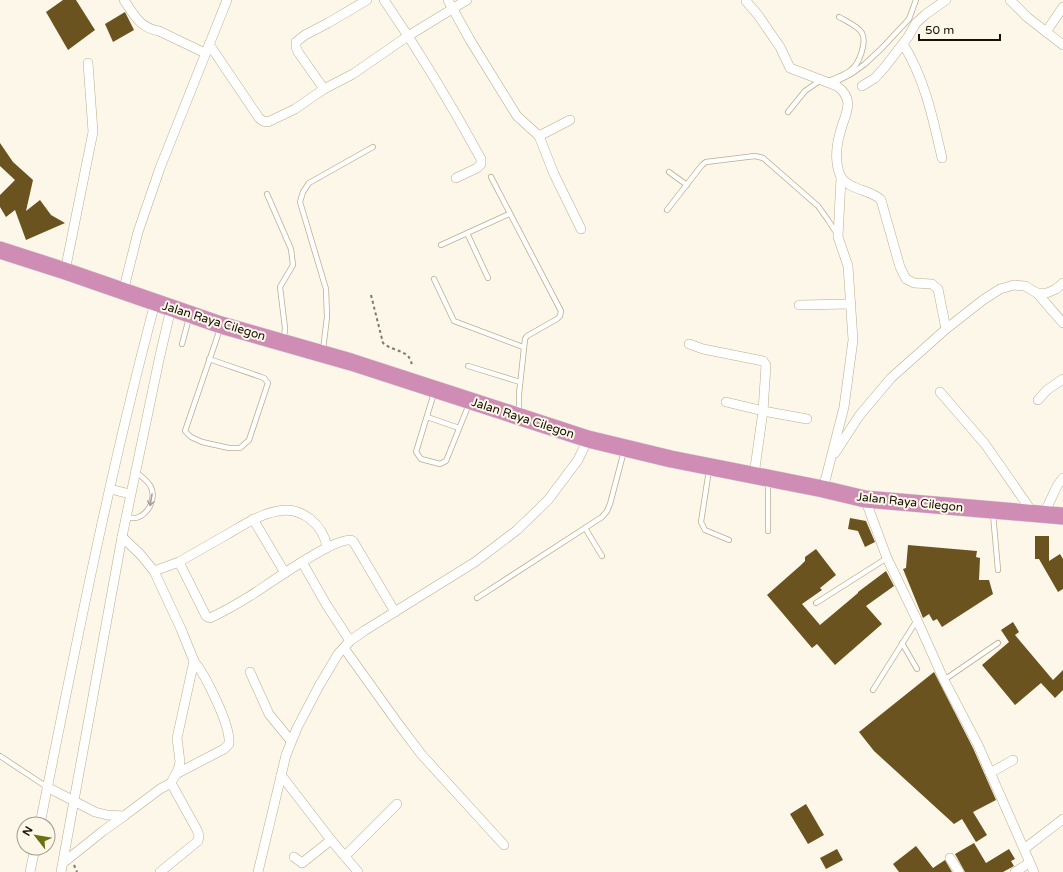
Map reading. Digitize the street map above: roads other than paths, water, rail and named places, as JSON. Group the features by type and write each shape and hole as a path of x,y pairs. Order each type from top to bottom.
{"highway":[{"name":"Jalan Raya Cilegon","path":"0,250 65,271 221,326 351,362 588,439 866,499 1063,516"}],"street":[{"path":"124,0 144,26 207,48 259,118 268,122 353,74 408,36 468,0"},
{"path":"123,292 138,232 160,168 227,0"},
{"path":"324,89 298,52 296,42 305,35 367,0"},
{"path":"384,0 442,90 481,159 481,164 477,168 456,178"},
{"path":"448,0 492,77 517,116 539,136 554,174 581,229"},
{"path":"862,86 875,78 903,44 916,23 946,0"},
{"path":"1010,0 1027,17 1063,44"},
{"path":"746,2 758,15 780,47 790,68 843,90 848,101 848,110 840,132 837,149 837,167 842,178 850,185 876,195 881,200 900,267 906,279 914,283 932,284 938,289 946,329"},
{"path":"1046,32 1063,7"},
{"path":"903,44 926,93 942,158"},
{"path":"65,271 93,132 88,63"},
{"path":"539,136 570,120"},
{"path":"823,489 844,406 852,340 848,266 838,237 842,178"},
{"path":"1037,293 1046,293 1056,289 1063,283"},
{"path":"830,462 852,427 891,378 946,329 983,300 1000,289 1014,284 1025,286 1037,293 1063,323"},
{"path":"799,305 851,304"},
{"path":"62,868 122,538 127,518 130,494 136,472 163,306"},
{"path":"42,816 95,555 141,356 163,306"},
{"path":"689,344 704,349 763,361 765,363 762,411 761,477"},
{"path":"1038,400 1047,390 1063,379"},
{"path":"940,392 985,444 1039,514 1063,478"},
{"path":"726,402 762,411 807,419"},
{"path":"258,872 281,775 291,741 319,686 338,654 347,645 395,612 475,562 532,518 564,480 578,460 588,439"},
{"path":"110,488 130,494"},
{"path":"866,499 887,558 944,680 990,773 1034,872"},
{"path":"154,571 179,562 253,519 278,510 288,510 299,513 315,523 323,534 327,547"},
{"path":"253,519 285,574"},
{"path":"122,538 140,554 154,571 194,661 206,679 221,712 229,738 229,744 224,749 176,774"},
{"path":"179,562 206,616 209,618 249,597 327,547 348,539 353,540 395,612"},
{"path":"302,562 347,645 383,703 422,754 504,845"},
{"path":"62,868 103,831 160,789 171,783 178,770 180,762 177,738 194,661"},
{"path":"250,672 269,714 291,741"},
{"path":"990,773 1013,760"},
{"path":"281,775 331,840 358,872"},
{"path":"160,872 198,841 199,836 171,783"},
{"path":"47,787 96,812 107,815 124,816"},
{"path":"345,856 397,804"},
{"path":"1024,849 1063,819"},
{"path":"294,857 302,863 331,840"},
{"path":"30,872 33,856"},
{"path":"950,858 959,872"},
{"path":"1015,872 1029,862"}],"lane":[{"path":"826,82 851,74 865,64 909,19 916,0"},
{"path":"788,112 805,91 852,70 863,50 863,34 859,29 839,17"},
{"path":"323,354 327,317 326,289 300,202 303,192 309,183 373,147"},
{"path":"667,210 702,165 706,162 755,156 763,158 818,206 838,237"},
{"path":"669,172 687,185"},
{"path":"491,177 561,311 560,316 557,319 527,336 525,339 520,382 519,417"},
{"path":"267,194 291,249 293,265 280,287 285,328 284,343"},
{"path":"441,245 509,214"},
{"path":"467,233 488,278"},
{"path":"434,279 454,321 523,348"},
{"path":"182,344 190,315"},
{"path":"209,359 264,378 268,383 249,440 240,448 229,448 202,442 191,437 185,431 209,359 221,326"},
{"path":"468,366 520,382"},
{"path":"435,390 416,452 421,459 440,464 446,461 470,401"},
{"path":"427,417 459,428"},
{"path":"477,598 602,517 607,511 625,448"},
{"path":"710,466 701,522 705,530 729,540"},
{"path":"127,518 138,517 148,510 152,504 153,494 151,486 136,472"},
{"path":"761,477 768,531"},
{"path":"993,510 998,570"},
{"path":"585,528 602,556"},
{"path":"816,602 887,558"},
{"path":"873,690 917,620"},
{"path":"902,643 916,669"},
{"path":"944,680 998,643"},
{"path":"0,756 47,787"}]}
